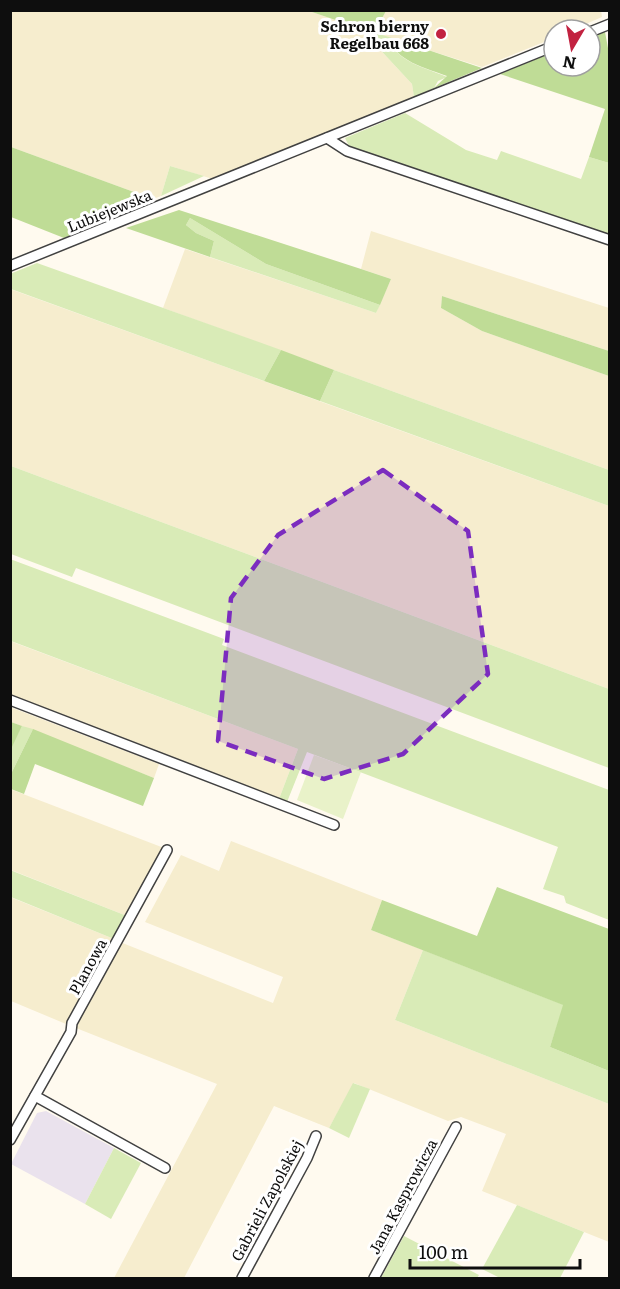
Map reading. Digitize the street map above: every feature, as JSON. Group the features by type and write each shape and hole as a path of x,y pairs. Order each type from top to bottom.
{"street":[{"name":"Lubiejewska","path":"10,266 542,51"},
{"path":"327,138 347,151 609,240"},
{"path":"10,700 334,825"},
{"name":"Planowa","path":"10,1140 167,850"},
{"path":"35,1096 165,1168"},
{"name":"Jana Kasprowicza","path":"374,1278 456,1127"},
{"name":"Gabrieli Zapolskiej","path":"242,1278 307,1158 316,1136"}],"highlighted area":[{"path":"383,470 468,531 488,674 403,754 324,779 218,741 231,598 278,535"}],"shaded area":[{"path":"601,10 602,17 542,18 542,43 482,67 374,33 386,11"},
{"path":"10,11 309,11 360,28 412,84 414,97 216,180 170,166 161,196 153,199 11,147"},
{"path":"371,231 609,308 609,351 442,296 441,308 482,331 609,376 609,470 163,308 185,249 376,313 391,279 361,269"},
{"path":"10,289 609,506 609,689 11,466"},
{"path":"10,641 298,749 279,799 11,696"},
{"path":"10,707 159,764 154,778 11,722"},
{"path":"10,789 164,848 127,916 11,870"},
{"path":"231,841 382,900 371,930 423,950 395,1020 609,1104 609,1242 482,1191 506,1134 461,1117 448,1121 354,1083 329,1128 274,1106 184,1278 114,1278 217,1084 76,1028 120,942 273,1003 283,977 145,922 181,855 219,871"},
{"path":"10,897 114,939 66,1024 11,1001"},
{"path":"46,1111 114,1148 85,1204 11,1164 37,1113"}],"green space":[{"path":"309,11 386,11 374,33"},
{"path":"360,28 392,38 393,46 404,58 447,77 438,81 434,88 414,97 412,84"},
{"path":"605,32 610,59 609,163 589,157 605,109 500,74 542,57 542,78 602,78 602,33"},
{"path":"392,38 482,68 434,88 447,76 404,58 393,46"},
{"path":"405,113 466,150 497,160 501,151 581,179 589,157 609,163 609,236 350,148 345,138"},
{"path":"11,147 153,199 64,238 11,217"},
{"path":"170,166 204,176 161,196"},
{"path":"179,210 391,279 380,305 266,264 190,218 186,225 196,233 214,241 210,257 126,228"},
{"path":"190,218 266,264 380,305 376,313 210,257 214,241 196,233 186,225"},
{"path":"37,263 281,350 264,381 11,289 10,274"},
{"path":"442,296 609,351 609,376 482,331 441,308"},
{"path":"281,350 334,370 320,401 264,381"},
{"path":"334,370 609,470 609,506 320,401"},
{"path":"11,466 609,689 609,768 76,568 72,577 11,554"},
{"path":"10,559 224,639 222,645 609,790 609,920 566,903 564,896 543,889 558,847 307,752 287,802 279,799 298,749 11,641"},
{"path":"10,722 22,726 11,749"},
{"path":"22,726 33,729 11,774 10,749"},
{"path":"33,729 154,778 143,806 35,764 24,794 11,789 11,774"},
{"path":"314,755 361,772 343,819 297,800"},
{"path":"10,870 127,916 114,939 11,897"},
{"path":"497,887 609,929 609,1071 550,1047 563,1005 371,930 382,900 477,936"},
{"path":"423,950 564,1005 550,1047 609,1071 609,1104 395,1020"},
{"path":"353,1083 370,1089 349,1138 329,1128"},
{"path":"114,1148 141,1163 111,1219 85,1204"},
{"path":"517,1205 584,1232 560,1278 500,1278 482,1269"},
{"path":"404,1236 479,1275 477,1278 381,1278"}],"place":[{"name":"Schron bierny Regelbau 668","path":"441,34"}]}
